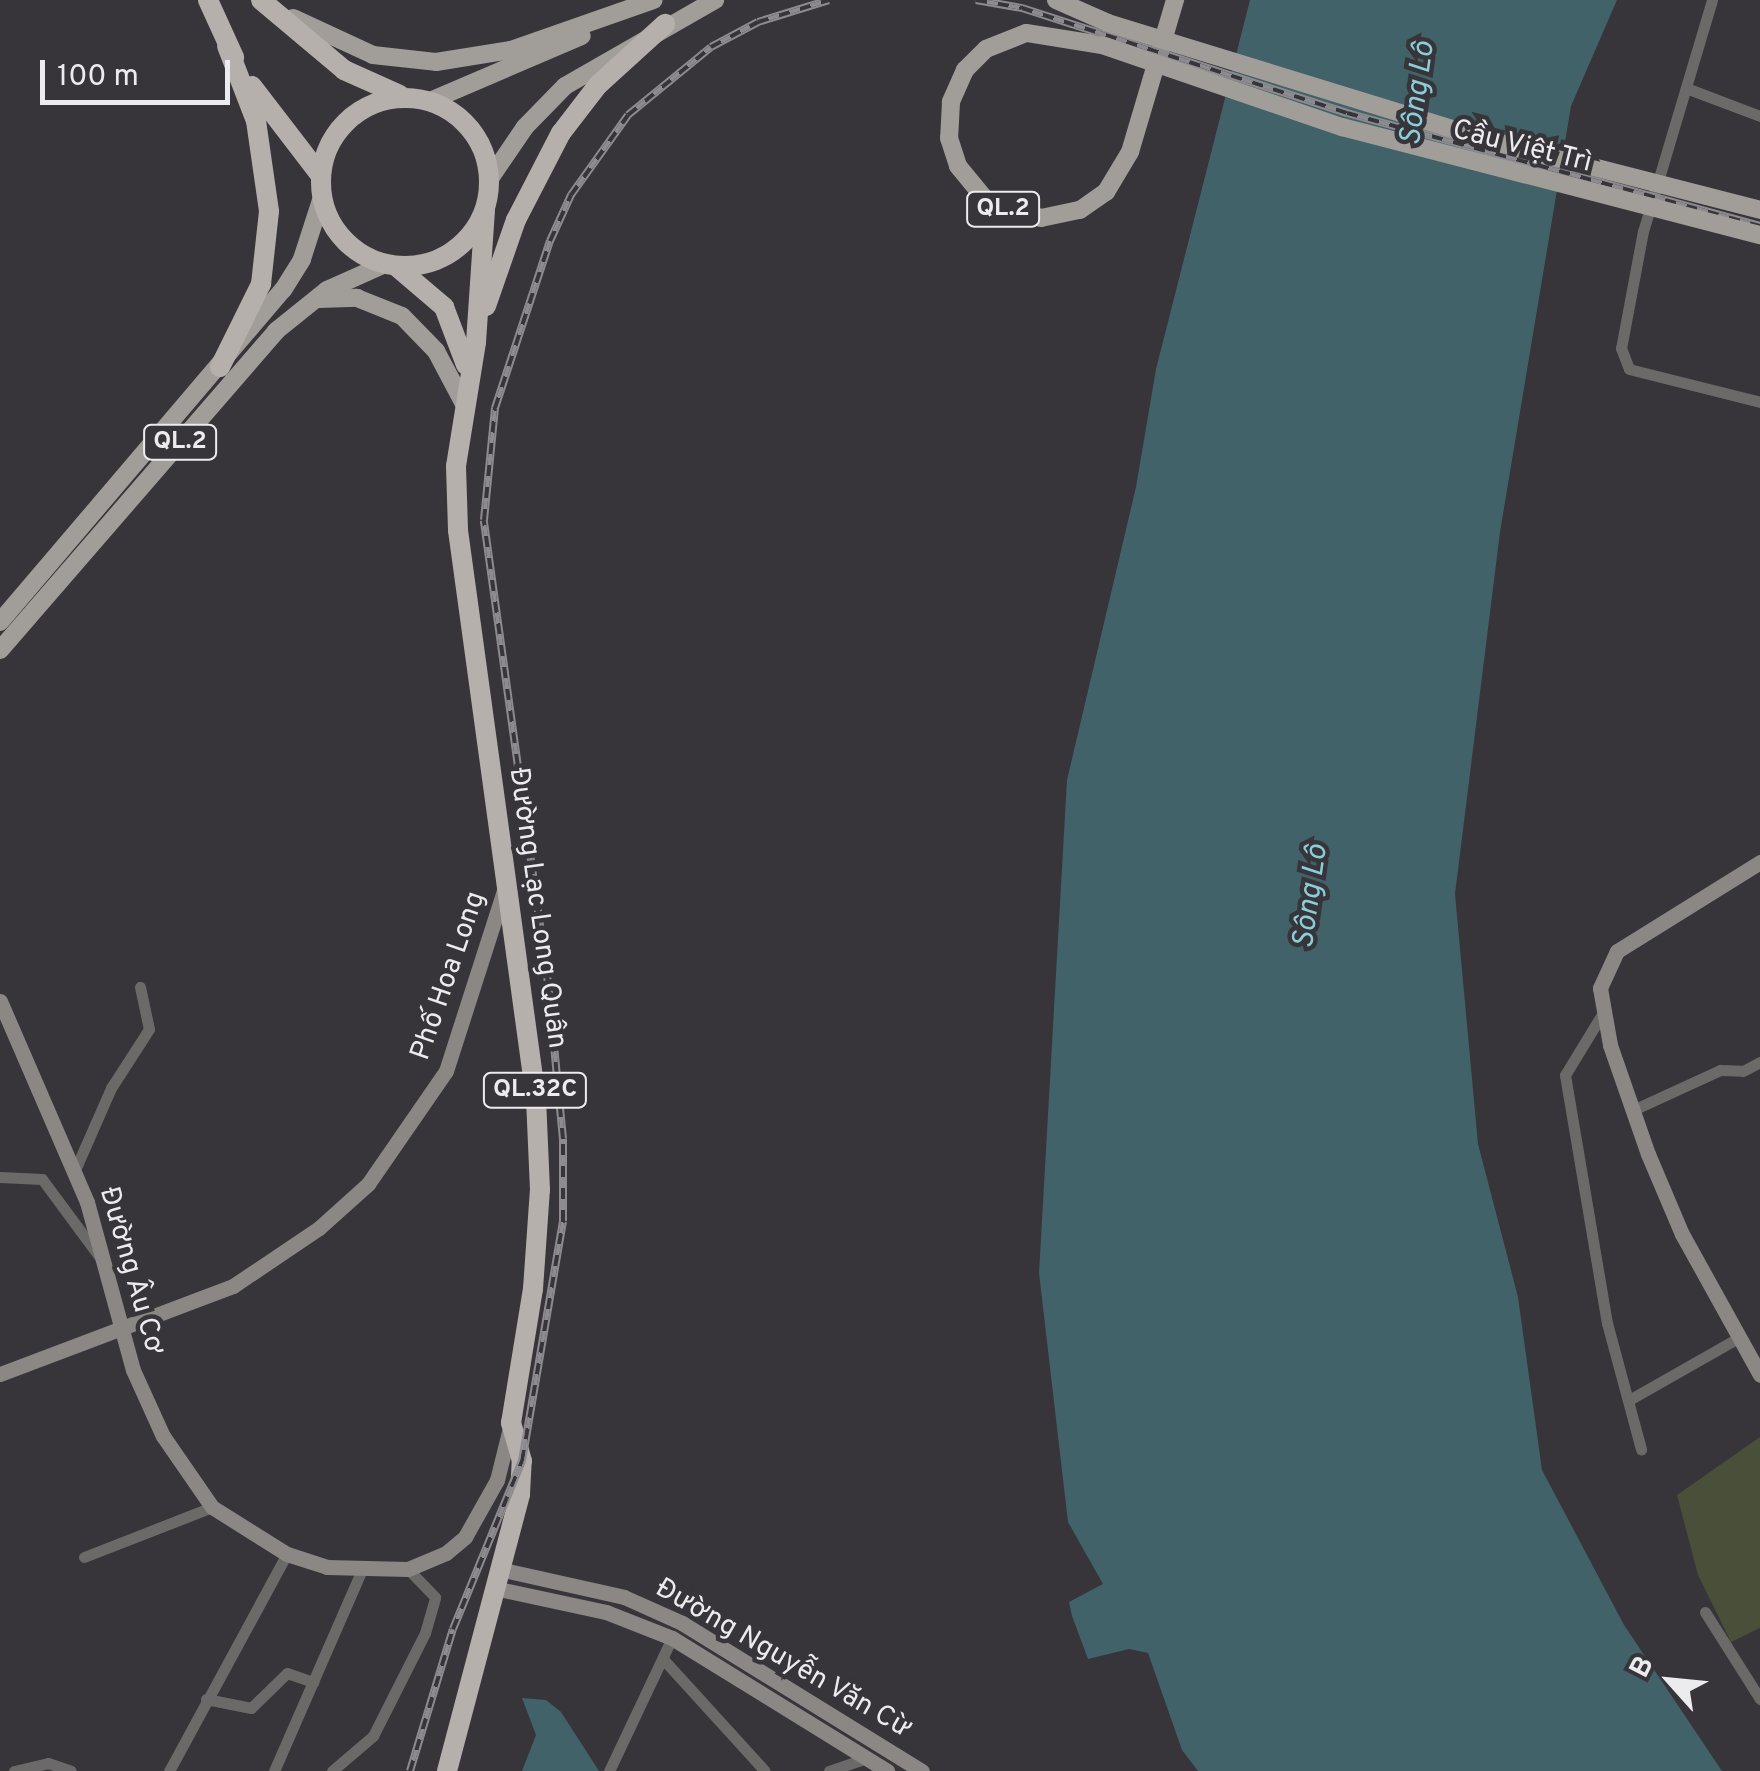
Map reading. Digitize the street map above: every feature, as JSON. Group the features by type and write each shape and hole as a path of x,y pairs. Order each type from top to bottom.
{"highway":[{"path":"208,0 256,121 269,211 261,284 220,367"},
{"name":"QL.2","path":"262,0 344,70 407,98 430,101 472,131 490,180 484,210 450,254 390,266"},
{"path":"476,342 516,220 552,147 598,85 665,24"},
{"path":"227,46 321,186 343,240 390,266"},
{"name":"QL.2","path":"321,186 327,151 348,120 370,106 407,98"},
{"name":"Đường Lạc Long Quân","path":"463,402 476,342 484,210"},
{"name":"Đường Lạc Long Quân","path":"390,266 436,295 456,328 466,362 458,530 536,1099 540,1190 533,1290 511,1422 522,1460 520,1494 447,1771"}],"main road":[{"path":"262,0 358,50 436,62 511,50 654,0"},
{"path":"430,101 654,0"},
{"name":"QL.2","path":"490,180 551,99 665,24 715,0"},
{"name":"Cầu Việt Trì","path":"1056,0 1108,23 1484,139 1760,210"},
{"name":"Cầu Việt Trì","path":"1175,0 1130,152 1106,192 1080,210 1040,218 986,200 958,166 949,138 951,102 965,70 986,49 1026,32 1102,45 1342,127 1760,234"},
{"name":"QL.2","path":"0,622 220,367 293,275 321,186"},
{"name":"QL.2","path":"0,650 265,342 313,299 390,266"},
{"path":"313,299 357,298 402,316 436,350 463,402"}],"street":[{"path":"1712,0 1643,231 1621,348 1630,369 1760,402"},
{"path":"1686,88 1760,116"},
{"path":"1760,862 1616,951 1600,988 1633,1110 1682,1234 1760,1375"},
{"name":"Phố Hoa Long","path":"0,1374 233,1286 319,1228 368,1184 446,1071 506,883"},
{"path":"74,1170 110,1088 149,1029 140,986"},
{"name":"Đường Âu Cơ","path":"0,1000 74,1170 118,1330 163,1436 212,1507 287,1554 362,1572 408,1569 465,1537 497,1480 511,1422"},
{"path":"1604,1011 1566,1075 1608,1323 1641,1449"},
{"path":"0,1021 16,1036"},
{"path":"1633,1110 1720,1070 1743,1071 1760,1062"},
{"path":"0,1177 42,1180 99,1256"},
{"path":"1629,1400 1738,1338"},
{"path":"84,1557 212,1507"},
{"path":"169,1771 287,1554"},
{"path":"332,1771 373,1736 426,1633 435,1597 408,1569"},
{"path":"274,1771 362,1572"},
{"name":"Đường Nguyễn Văn Cừ","path":"496,1579 606,1612 672,1638 887,1771"},
{"name":"Đường Nguyễn Văn Cừ","path":"496,1579 649,1606 773,1676 922,1771"},
{"path":"1706,1612 1760,1699"},
{"path":"609,1771 672,1638"},
{"path":"663,1659 765,1771"},
{"path":"206,1698 251,1708 287,1673 312,1682"},
{"path":"763,1692 773,1676"},
{"path":"829,1771 867,1758"},
{"path":"15,1771 48,1763 71,1771"}],"green space":[{"path":"1760,1437 1760,1628 1731,1642 1698,1575 1677,1495"}],"water":[{"name":"Sông Lô","path":"1250,0 1617,0 1571,106 1500,532 1455,894 1478,1144 1518,1297 1542,1470 1624,1625 1722,1771 1198,1771 1182,1750 1148,1653 1129,1649 1088,1659 1072,1616 1069,1602 1103,1584 1068,1522 1039,1273 1067,780 1136,487 1156,369"},
{"path":"522,1698 546,1700 561,1712 599,1771 522,1771 536,1735"}],"railway":[{"path":"410,1771 453,1629 522,1461 563,1221 563,1139 548,983 484,520 495,408 550,241 571,195 628,115 711,47 758,22 829,0"},
{"path":"976,0 1022,8 1347,113 1760,226"}]}
